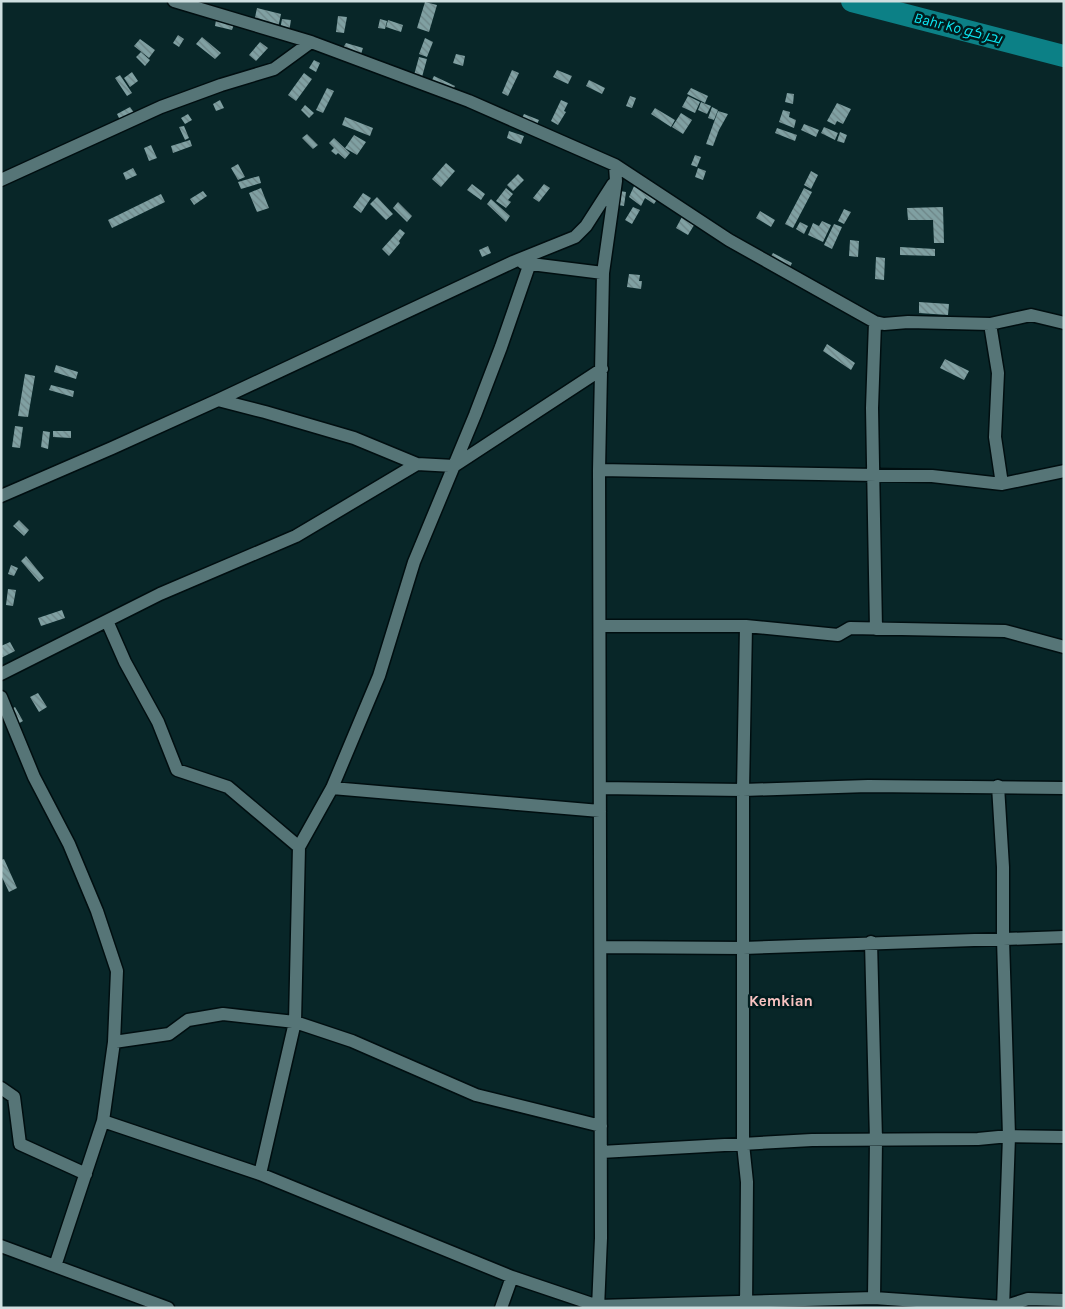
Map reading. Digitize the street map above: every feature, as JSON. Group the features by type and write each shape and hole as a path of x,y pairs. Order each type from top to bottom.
{"street":[{"path":"174,1 311,42 469,102 615,165 729,240 875,322 884,324 917,322 990,324 1031,315 1064,323"},
{"path":"1,180 161,107 221,85 274,69 311,42"},
{"path":"598,1307 601,1238 599,470 603,273 616,181 615,165"},
{"path":"1,496 120,445 514,262 575,237 586,226 616,181"},
{"path":"514,262 603,273"},
{"path":"260,1174 294,1022 299,847 332,788 379,676 414,562 501,348 530,263"},
{"path":"875,322 872,408 876,629"},
{"path":"990,324 998,373 996,437 1002,484"},
{"path":"218,400 354,438 417,464 454,466 602,369"},
{"path":"1,674 160,594 296,536 417,464"},
{"path":"599,470 932,476 1002,484 1064,471"},
{"path":"107,621 125,662 158,722 177,770 228,787 299,847"},
{"path":"600,626 746,626 838,635 850,628 1005,631 1064,647"},
{"path":"746,626 743,790 743,1144 747,1182 746,1305"},
{"path":"1,697 34,777 69,844 97,911 116,971 114,1042 103,1121 55,1266"},
{"path":"600,788 743,790 868,786 1064,788"},
{"path":"998,786 1003,867 1003,939 1009,1136 1004,1308"},
{"path":"332,788 600,811"},
{"path":"601,946 743,948 871,942 1064,937"},
{"path":"871,942 876,1140 874,1298"},
{"path":"114,1042 170,1034 188,1020 223,1014 294,1022 352,1041 476,1095 601,1126"},
{"path":"1,1088 14,1097 20,1144 86,1174"},
{"path":"103,1121 260,1174 512,1278 598,1307 746,1305 874,1298 1004,1308 1028,1299 1064,1300"},
{"path":"601,1152 812,1140 1009,1136 1064,1138"},
{"path":"1,1246 168,1308"},
{"path":"502,1308 512,1278"}],"building":[{"path":"425,2 437,5 429,32 417,28"},
{"path":"257,8 281,14 278,28 254,22"},
{"path":"338,16 347,17 344,33 336,32"},
{"path":"282,19 291,20 289,32 280,30"},
{"path":"380,19 387,21 385,29 378,28"},
{"path":"216,20 234,24 232,30 215,26"},
{"path":"388,20 403,25 401,32 386,27"},
{"path":"178,35 184,39 179,47 173,43"},
{"path":"202,37 221,53 215,59 196,44"},
{"path":"425,38 433,42 427,57 419,54"},
{"path":"140,39 155,50 149,58 134,46"},
{"path":"260,42 268,48 256,61 249,55"},
{"path":"346,43 363,48 361,54 343,48"},
{"path":"141,52 150,60 145,66 136,57"},
{"path":"456,54 465,56 463,66 453,63"},
{"path":"419,57 427,59 422,77 414,75"},
{"path":"314,60 320,63 316,72 309,68"},
{"path":"512,70 519,73 508,96 502,93"},
{"path":"557,70 572,76 568,84 553,77"},
{"path":"132,72 138,81 130,87 124,78"},
{"path":"304,73 312,79 296,101 288,95"},
{"path":"120,75 132,93 127,96 115,78"},
{"path":"434,76 455,86 452,92 431,82"},
{"path":"589,80 605,88 602,94 586,86"},
{"path":"327,88 334,91 323,113 316,110"},
{"path":"691,88 708,96 705,103 687,94"},
{"path":"787,93 794,94 793,104 785,102"},
{"path":"630,96 636,98 632,108 626,106"},
{"path":"688,96 700,102 695,113 682,107"},
{"path":"220,100 224,108 216,111 213,104"},
{"path":"561,100 568,103 564,111 566,112 558,125 551,121"},
{"path":"701,102 711,106 707,114 698,110"},
{"path":"837,103 851,109 843,124 837,121 835,125 827,121"},
{"path":"305,105 314,113 309,118 301,110"},
{"path":"130,107 135,114 121,122 117,114"},
{"path":"712,107 718,110 714,120 708,118"},
{"path":"655,108 675,120 671,127 651,114"},
{"path":"783,110 790,112 789,117 796,120 794,128 779,122"},
{"path":"718,111 728,114 713,146 706,144"},
{"path":"681,113 692,120 683,134 672,127"},
{"path":"188,114 192,120 185,124 181,118"},
{"path":"524,114 539,120 536,126 521,120"},
{"path":"345,117 373,128 370,136 342,125"},
{"path":"804,124 819,130 816,137 801,130"},
{"path":"184,126 189,138 185,140 179,127"},
{"path":"824,127 838,133 835,140 821,133"},
{"path":"777,128 797,135 795,141 775,133"},
{"path":"509,131 524,136 521,144 507,138"},
{"path":"840,132 847,135 844,143 837,141"},
{"path":"307,134 318,145 313,149 302,138"},
{"path":"354,135 366,142 357,155 345,148"},
{"path":"334,138 350,153 345,159 338,153 336,155 331,151 334,148 329,143"},
{"path":"190,140 192,146 173,153 171,146"},
{"path":"151,145 157,158 149,161 144,148"},
{"path":"695,155 701,157 697,167 691,165"},
{"path":"446,163 455,171 441,187 432,179"},
{"path":"238,164 245,177 238,180 231,168"},
{"path":"133,168 137,175 126,180 123,173"},
{"path":"698,168 706,171 703,180 695,177"},
{"path":"811,171 818,175 811,189 804,185"},
{"path":"518,174 524,180 513,191 507,185"},
{"path":"259,176 261,183 241,189 238,182"},
{"path":"472,184 485,194 481,200 467,190"},
{"path":"544,184 550,188 539,202 533,198"},
{"path":"635,184 658,198 654,204 645,198 641,206 629,197"},
{"path":"261,188 269,208 257,212 249,193"},
{"path":"506,188 513,194 508,200 511,202 506,208 496,201"},
{"path":"804,188 812,192 793,228 785,224"},
{"path":"203,191 207,196 194,205 190,199"},
{"path":"620,191 626,192 624,206 618,205"},
{"path":"363,193 371,198 361,213 353,207"},
{"path":"161,194 165,202 112,228 108,220"},
{"path":"377,197 393,214 386,220 370,204"},
{"path":"491,199 510,216 506,222 487,204"},
{"path":"398,202 412,216 407,222 393,208"},
{"path":"633,207 640,210 632,224 625,220"},
{"path":"943,207 944,243 934,243 933,220 908,220 907,208"},
{"path":"844,209 851,212 844,224 838,221"},
{"path":"760,211 775,220 771,227 756,218"},
{"path":"683,215 696,222 688,235 676,228"},
{"path":"822,221 831,225 823,242 808,235 813,223 819,226"},
{"path":"800,222 808,226 804,234 796,229"},
{"path":"834,224 842,227 832,249 824,245"},
{"path":"400,229 405,233 399,241 400,243 389,256 382,249"},
{"path":"850,240 859,241 858,257 849,256"},
{"path":"488,246 491,253 482,257 479,250"},
{"path":"900,247 935,249 935,256 900,255"},
{"path":"773,253 792,263 789,269 769,259"},
{"path":"876,257 885,258 884,280 875,279"},
{"path":"629,274 640,275 639,281 642,281 641,289 627,287"},
{"path":"919,302 949,304 948,315 919,313"},
{"path":"827,344 855,363 851,370 823,351"},
{"path":"945,359 969,371 964,380 940,368"},
{"path":"56,365 78,372 76,379 54,372"},
{"path":"25,374 35,376 28,417 18,416"},
{"path":"51,385 74,391 73,397 49,390"},
{"path":"15,426 23,427 20,448 12,447"},
{"path":"43,431 50,432 48,449 41,447"},
{"path":"53,431 71,431 71,438 53,437"},
{"path":"19,520 29,530 24,536 13,526"},
{"path":"26,556 44,578 39,582 21,561"},
{"path":"11,565 18,568 14,576 8,574"},
{"path":"8,589 16,590 13,606 6,605"},
{"path":"62,610 65,618 41,626 38,618"},
{"path":"10,642 15,651 1,658 1,646"},
{"path":"38,693 47,707 39,712 30,697"},
{"path":"15,707 23,721 14,726 6,712"},
{"path":"4,859 17,888 9,892 1,875 1,860"}],"waterway":[{"name":"Bahr Ko بحر كو","path":"852,1 1064,56"}],"district":[{"name":"Kemkian","path":"781,1001"}]}
